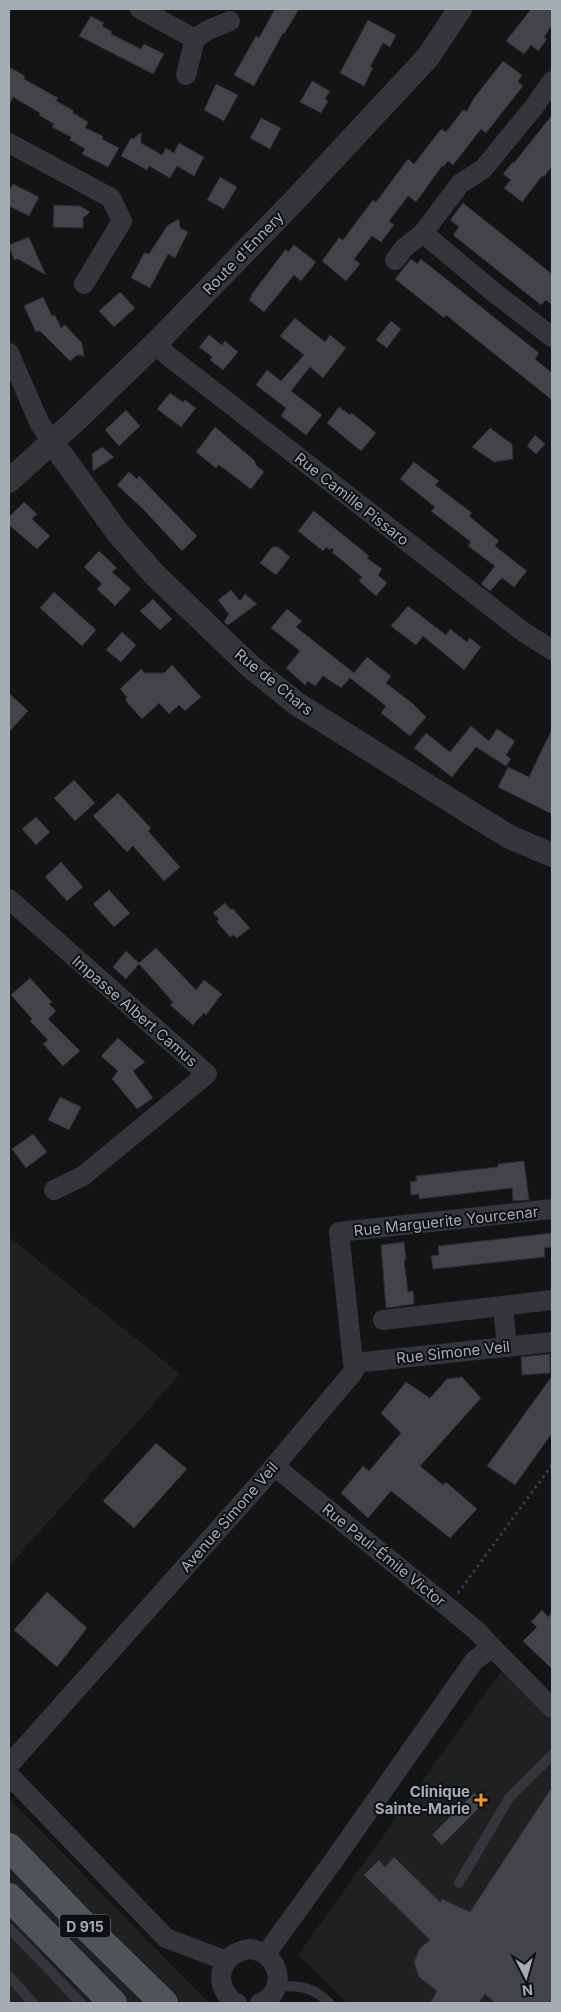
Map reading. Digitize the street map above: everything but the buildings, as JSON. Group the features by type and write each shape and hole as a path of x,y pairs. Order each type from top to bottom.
{"main road":[{"name":"D 915","path":"9,1847 76,1917 164,2003"},
{"name":"D 915","path":"9,1896 113,2003"}],"street":[{"path":"140,9 195,39"},
{"name":"Route d'Ennery","path":"9,481 156,343 294,201 428,57 460,9"},
{"path":"186,75 195,39 208,30 230,21"},
{"path":"395,260 404,248 423,232 460,184 484,169 534,107 552,81"},
{"path":"9,143 111,198 122,221 84,284"},
{"path":"423,232 496,294 552,337"},
{"name":"Rue Camille Pissaro","path":"156,343 183,367 522,631 552,650"},
{"path":"9,353 40,424 52,442"},
{"name":"Rue de Chars","path":"52,442 118,532 154,574 251,668 296,704 419,781 510,837 552,855"},
{"name":"Impasse Albert Camus","path":"9,899 207,1074 83,1176 54,1190"},
{"name":"Rue Marguerite Yourcenar","path":"354,1363 339,1232 552,1209"},
{"path":"383,1320 552,1300"},
{"path":"503,1307 507,1347"},
{"name":"Rue Simone Veil","path":"354,1363 552,1342"},
{"name":"Avenue Simone Veil","path":"9,1765 274,1466 350,1377 354,1371 354,1363"},
{"name":"Rue Paul-Émile Victor","path":"274,1466 478,1632 552,1708"},
{"path":"266,1954 474,1661 492,1648"},
{"path":"9,1775 166,1938 227,1961"},
{"path":"237,2003 233,2002 222,1988 221,1970 231,1955 248,1948 266,1954 277,1968 269,1998"}],"lane":[{"path":"459,1884 509,1798 552,1755"},
{"path":"9,1928 81,2003"},
{"path":"9,1976 33,2003"},
{"path":"269,1998 301,1986 318,1992 329,2003"}],"path":[{"path":"448,1607 552,1465"}],"shaded area":[{"path":"9,1237 180,1374 9,1566"},
{"name":"Clinique Sainte-Marie","path":"501,1671 552,1720 552,2003 347,2003 298,1955"},
{"path":"9,1798 191,1985 209,2003 9,2003"}],"place":[{"name":"Clinique Sainte-Marie","path":"481,1800"}]}
